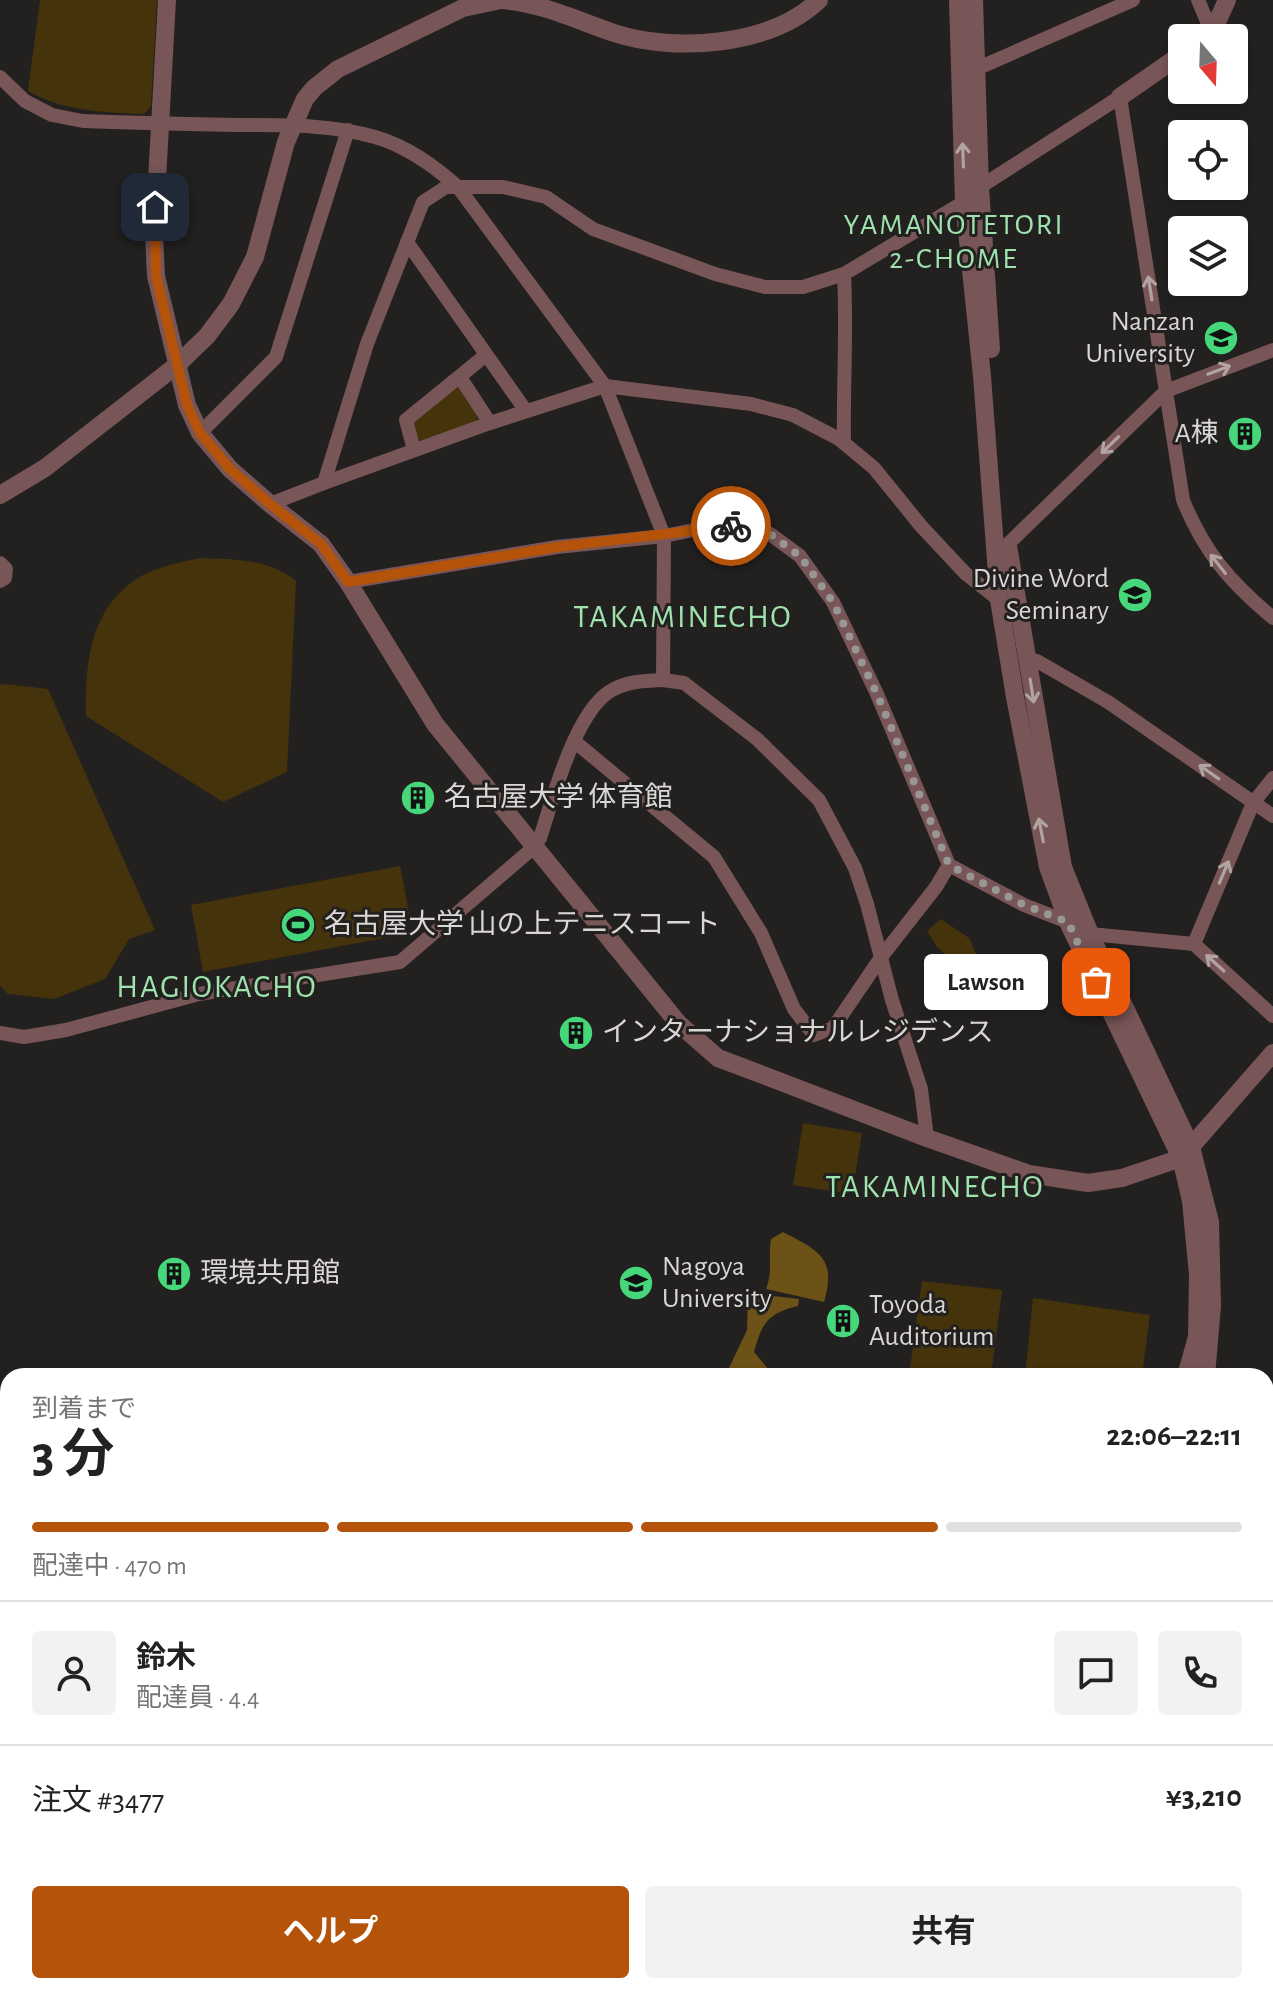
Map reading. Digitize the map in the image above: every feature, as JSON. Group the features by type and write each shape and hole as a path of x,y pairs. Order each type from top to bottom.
{"street":[{"path":"167,0 154,234 156,276 187,405 200,433 230,469 321,544 348,582 435,724 678,1023 718,1058 1029,1174 1088,1183 1122,1178 1186,1153 1273,1053"},
{"path":"0,495 45,468 177,365 207,336 231,304 255,257 292,125 305,99 338,69 463,8 502,0 554,9 613,33 663,44 722,41 756,34 786,23 819,0"},
{"path":"958,0 964,202 999,600 1015,697 1048,867 1068,922 1186,1153 1198,1275 1197,1337 1188,1368"},
{"path":"974,0 980,187 1008,544 1027,659 1063,867 1186,1153 1210,1222 1212,1306 1207,1368"},
{"path":"976,69 1133,0"},
{"path":"1198,0 1205,24"},
{"path":"1214,24 1227,0"},
{"path":"980,187 1168,64"},
{"path":"0,77 25,101 52,115 83,121 292,125 348,130 402,147 435,167 458,187 605,386 664,536 663,680"},
{"path":"1120,97 1183,500 1195,529 1220,569 1273,618"},
{"path":"200,433 276,357 348,130"},
{"path":"324,483 367,344 423,202 446,187 503,187 546,197 593,229 715,274 765,287 803,287 844,274 964,202"},
{"path":"407,242 526,411"},
{"path":"844,274 844,442"},
{"path":"1008,544 1166,391 1273,350"},
{"path":"414,450 406,420 486,355"},
{"path":"460,377 490,423"},
{"path":"270,504 490,423 605,386 751,404 793,415 844,442 874,468 921,526 965,573 999,600"},
{"path":"348,582 557,547 664,536 713,526 748,525 770,534 800,556 833,602 877,694 949,865 1024,905 1068,922"},
{"path":"0,563 6,569 5,578 0,581"},
{"path":"1027,659 1037,661 1108,702 1273,816"},
{"path":"0,1033 24,1037 66,1030 199,994 400,962 533,848 540,838 574,741 596,702 612,689 632,682 663,680 684,683 757,739 819,800 855,868 921,1089 927,1138"},
{"path":"574,741 714,857 761,933 794,1009 814,1035 833,1028 949,865"},
{"path":"1194,944 1253,803 1273,778"},
{"path":"1090,934 1194,944 1273,1016"}],"shaded area":[{"path":"40,0 157,0 151,106 144,114 70,107 28,91"},
{"path":"458,382 478,418 475,423 421,441 416,438 413,418"},
{"path":"200,558 263,564 296,581 287,772 223,802 86,716 89,659 99,623 108,607 142,576 166,566"},
{"path":"0,685 48,689 155,930 129,939 105,979 54,999 8,994 0,986"},
{"name":"名古屋大学 山の上テニスコート","path":"400,866 409,913 395,936 203,972 191,905"},
{"path":"941,919 969,938 977,956 956,964 937,947 927,931"},
{"path":"803,1123 862,1133 852,1194 793,1185"},
{"path":"783,1232 822,1258 828,1275 824,1302 766,1289 771,1239"},
{"path":"922,1281 1002,1290 992,1368 910,1368"},
{"path":"748,1296 799,1299 798,1306 773,1316 760,1334 754,1352 767,1368 729,1368 747,1330"},
{"path":"1033,1298 1150,1315 1143,1368 1026,1368"}],"way so far":[{"path":"731,526 748,525 770,534 800,556 833,602 877,694 949,865 1024,905 1068,922 1096,982"}],"place":[{"name":"Nanzan University","path":"1221,338"},
{"name":"A棟","path":"1245,434"},
{"name":"Divine Word Seminary","path":"1135,595"},
{"name":"名古屋大学 体育館","path":"418,798"},
{"name":"名古屋大学 山の上テニスコート","path":"298,925"},
{"name":"Lawson","path":"1096,982"},
{"name":"インターナショナルレジデンス","path":"576,1033"},
{"name":"環境共用館","path":"174,1274"},
{"name":"Nagoya University","path":"636,1283"},
{"name":"Toyoda Auditorium","path":"843,1321"}],"district":[{"name":"YAMANOTETORI 2-CHOME","path":"954,242"},
{"name":"TAKAMINECHO","path":"683,617"},
{"name":"HAGIOKACHO","path":"217,987"},
{"name":"TAKAMINECHO","path":"935,1187"}],"route":[{"path":"155,207 156,276 187,405 200,433 230,469 321,544 348,582 557,547 731,526"}]}
